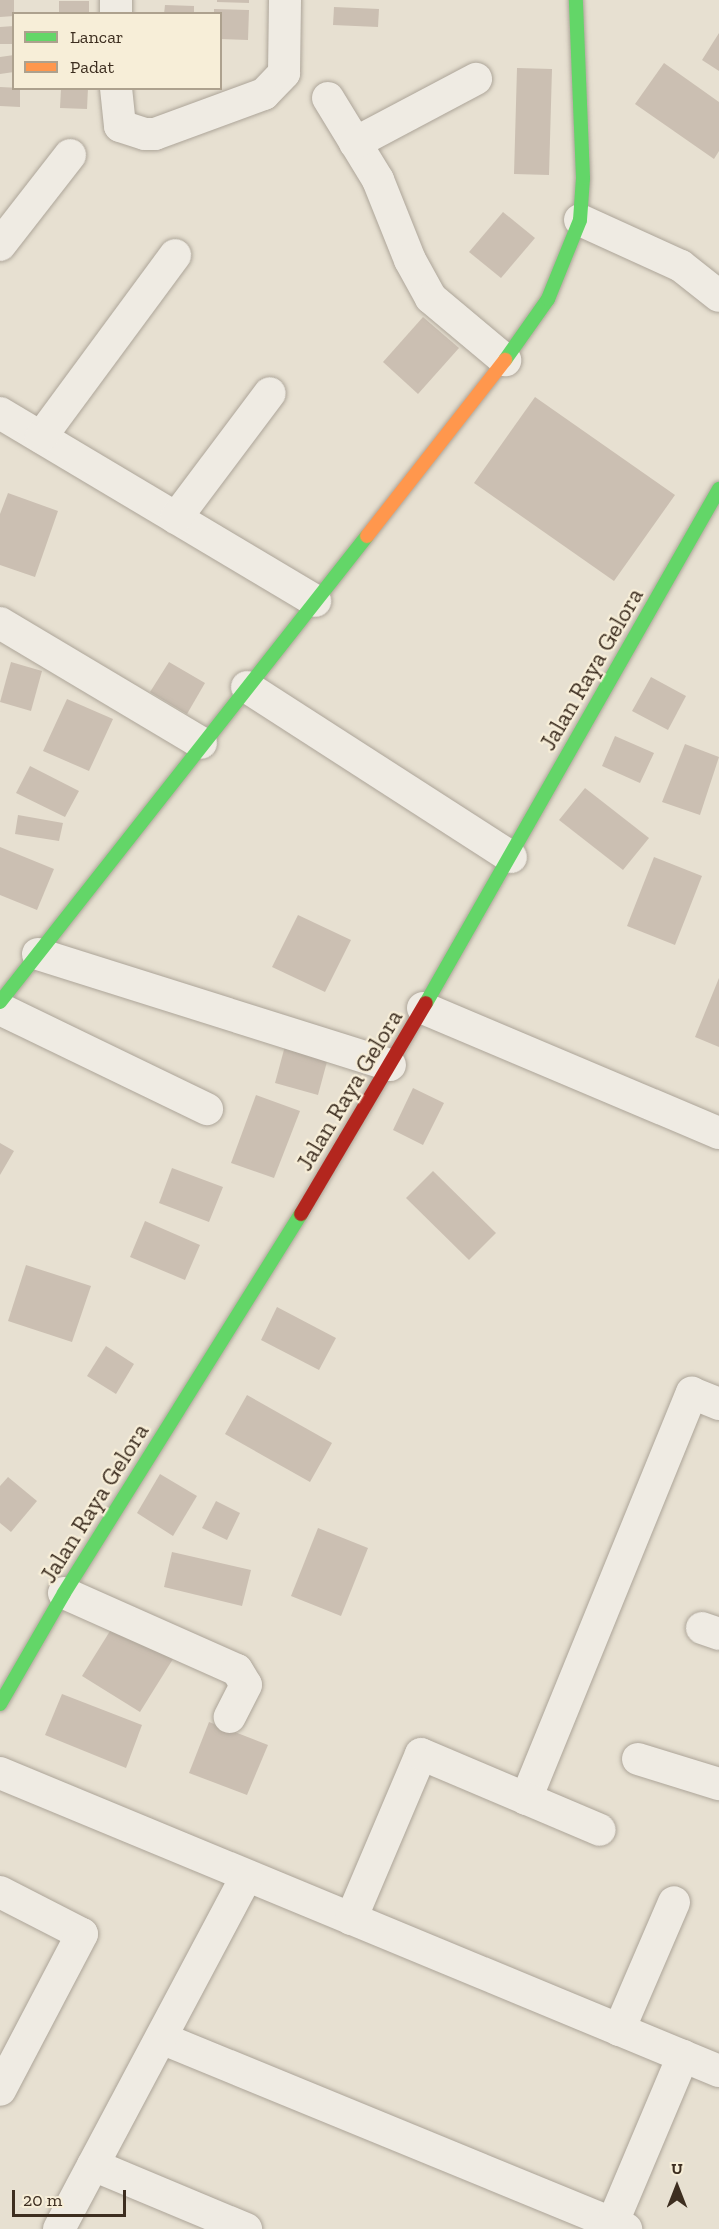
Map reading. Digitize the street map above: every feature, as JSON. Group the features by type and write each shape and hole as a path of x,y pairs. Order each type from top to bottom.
{"street":[{"path":"116,90 116,116 127,130 155,134 264,94 277,84 284,73 285,0"},
{"path":"0,1002 201,743 505,360 548,299 580,220 583,178 576,0"},
{"path":"355,143 476,79"},
{"path":"328,98 378,180 410,260 431,298 505,360"},
{"path":"0,245 70,155"},
{"path":"580,220 681,266 718,293"},
{"path":"41,437 175,255"},
{"path":"176,518 270,393"},
{"path":"0,413 315,601"},
{"name":"Jalan Raya Gelora","path":"0,1704 64,1593 270,1266 390,1065 719,489"},
{"path":"0,623 201,743"},
{"path":"247,687 511,856"},
{"path":"38,954 390,1065"},
{"path":"423,1008 719,1133"},
{"path":"0,1009 207,1109"},
{"path":"526,1798 692,1393 719,1404"},
{"path":"64,1593 237,1670 246,1685 230,1717"},
{"path":"351,1919 421,1754 600,1830"},
{"path":"638,1759 719,1784"},
{"path":"0,1773 719,2071"},
{"path":"59,2229 247,1876"},
{"path":"0,1892 82,1934 0,2091"},
{"path":"620,2030 674,1902"},
{"path":"161,2038 616,2227 683,2056"},
{"path":"93,2165 246,2229"}],"building":[{"path":"0,0 14,0 12,16 0,17"},
{"path":"217,0 249,0 249,3 217,2"},
{"path":"59,1 89,1 89,12 59,12"},
{"path":"165,5 194,6 194,12 164,12"},
{"path":"334,7 379,9 378,27 333,25"},
{"path":"214,9 249,10 248,40 222,39 222,12 214,12"},
{"path":"12,26 12,44 0,44 0,27"},
{"path":"719,33 719,71 702,60"},
{"path":"12,55 12,72 0,74 0,57"},
{"path":"664,63 719,102 719,151 714,159 635,104"},
{"path":"517,68 552,69 549,175 514,174"},
{"path":"0,87 20,90 20,107 0,106"},
{"path":"61,90 88,90 87,109 60,108"},
{"path":"503,212 535,238 501,278 469,252"},
{"path":"423,317 459,348 418,394 383,362"},
{"path":"535,397 675,495 614,581 474,483"},
{"path":"8,493 58,511 35,577 0,565 0,514"},
{"path":"11,662 42,671 31,711 0,702"},
{"path":"169,662 205,683 187,714 150,692"},
{"path":"651,677 686,696 668,730 632,711"},
{"path":"67,699 113,719 89,771 43,751"},
{"path":"615,736 654,753 640,783 602,766"},
{"path":"685,744 719,757 700,815 662,802"},
{"path":"30,766 79,791 65,817 16,793"},
{"path":"585,788 649,838 623,870 559,820"},
{"path":"18,815 63,823 59,841 15,834"},
{"path":"0,847 54,869 37,910 0,895"},
{"path":"654,857 702,876 675,945 627,926"},
{"path":"298,915 351,940 325,992 272,967"},
{"path":"719,978 719,1047 695,1037"},
{"path":"285,1046 328,1058 318,1095 275,1083"},
{"path":"413,1088 444,1103 423,1145 393,1130"},
{"path":"256,1095 300,1111 274,1178 231,1163"},
{"path":"0,1143 14,1151 0,1175"},
{"path":"172,1168 223,1187 209,1222 159,1203"},
{"path":"433,1171 496,1233 469,1260 406,1198"},
{"path":"145,1221 200,1245 185,1280 130,1257"},
{"path":"26,1265 91,1286 72,1342 8,1321"},
{"path":"277,1307 336,1338 319,1370 261,1340"},
{"path":"106,1346 134,1364 116,1394 87,1376"},
{"path":"247,1395 332,1443 310,1482 225,1434"},
{"path":"160,1474 197,1496 173,1536 137,1513"},
{"path":"8,1477 37,1501 11,1532 0,1523 0,1486"},
{"path":"216,1501 240,1513 227,1540 202,1528"},
{"path":"318,1528 368,1548 341,1616 291,1596"},
{"path":"172,1552 251,1570 242,1606 164,1587"},
{"path":"115,1623 173,1659 140,1712 82,1676"},
{"path":"62,1694 142,1725 126,1768 45,1735"},
{"path":"209,1722 268,1745 247,1795 189,1773"}],"traffic: fast":[{"path":"505,360 548,299 580,220 583,178 576,0"},
{"path":"426,1003 719,489"},
{"path":"0,1002 367,536"},
{"path":"0,1704 64,1593 301,1214"}],"traffic: slow":[{"path":"367,536 505,360"}],"traffic: jam":[{"path":"301,1214 426,1003"}]}
